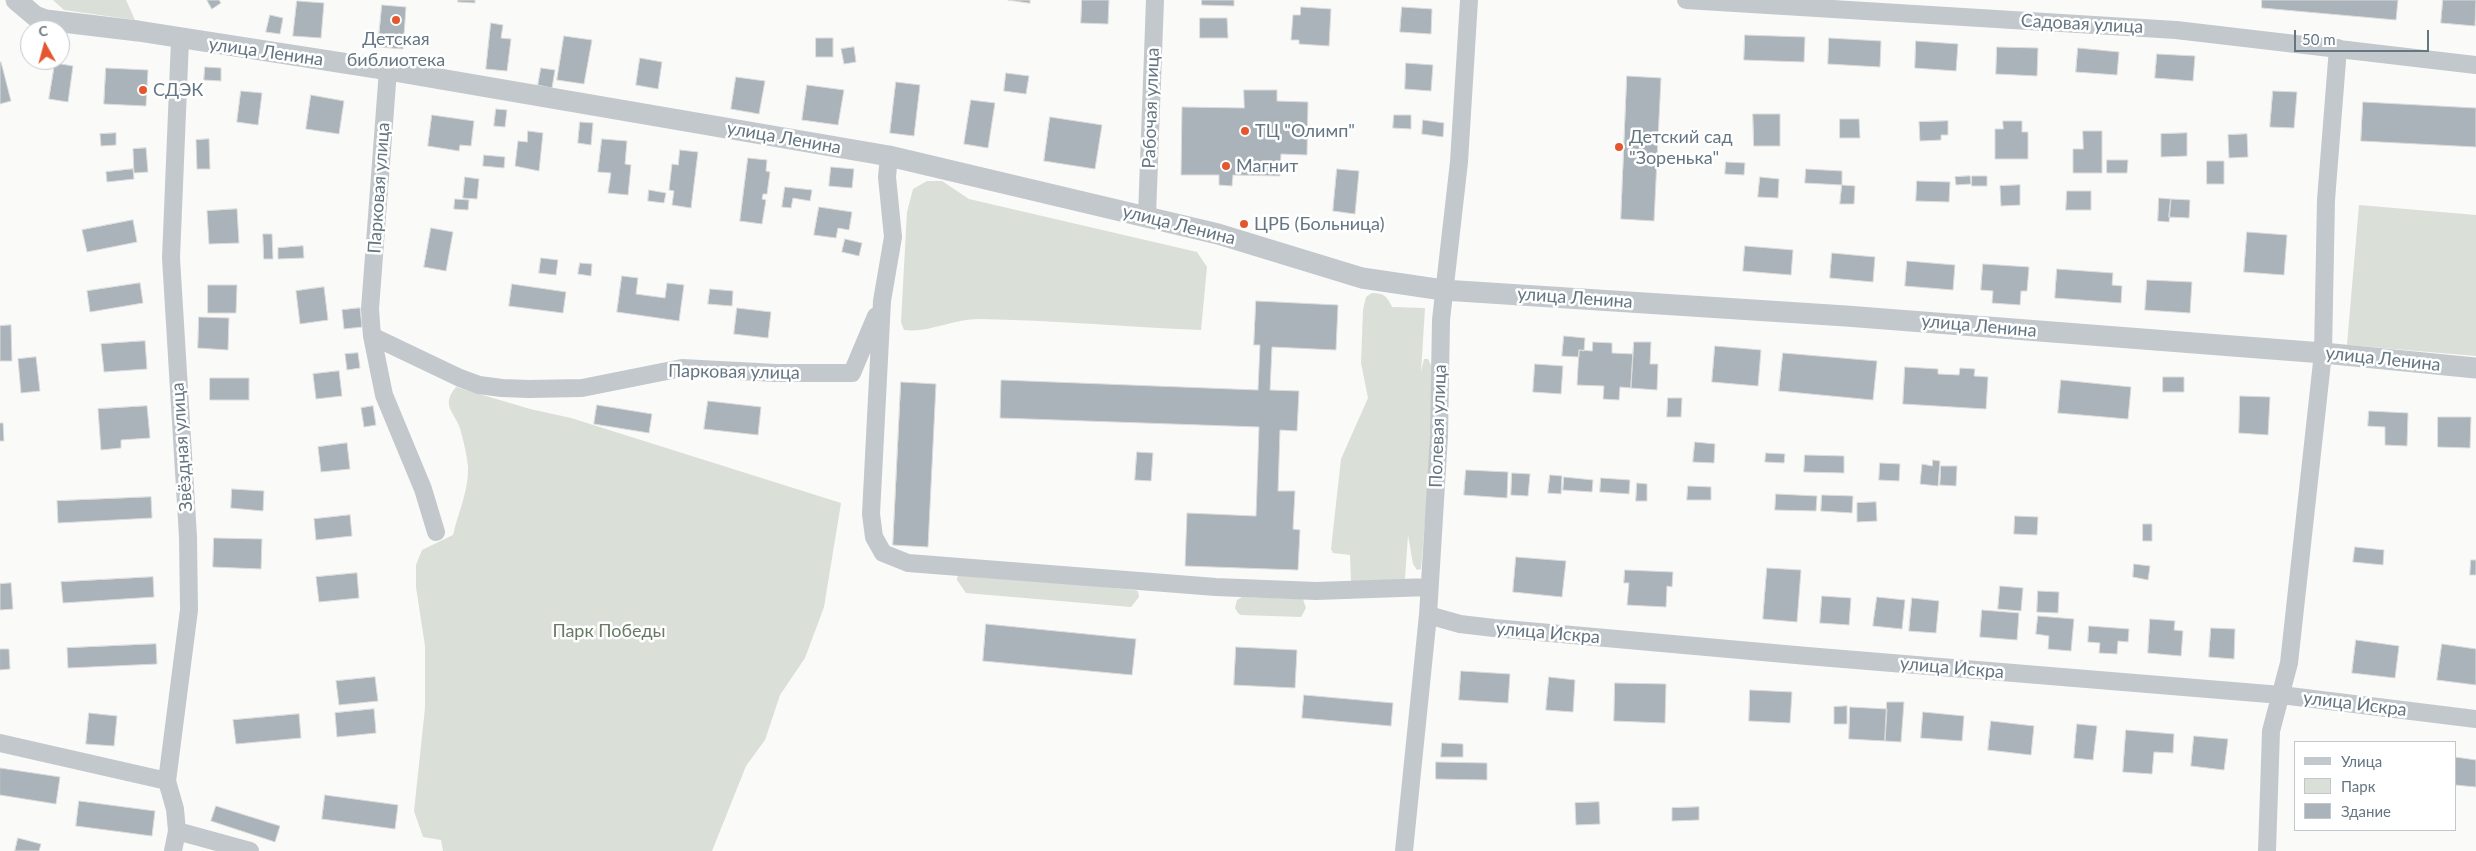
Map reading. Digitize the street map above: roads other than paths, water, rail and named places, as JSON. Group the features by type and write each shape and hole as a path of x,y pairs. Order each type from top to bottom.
{"street":[{"name":"улица Ленина","path":"16,0 29,12 46,20 138,31 180,40 388,70 889,156 1218,234 1362,278 1443,290 1846,316 2322,353 2476,368"},
{"name":"Рабочая улица","path":"1147,216 1155,0"},
{"name":"Полевая улица","path":"1404,851 1428,615 1439,436 1443,290 1459,162 1468,0"},
{"name":"Садовая улица","path":"1686,0 2176,30 2476,64"},
{"name":"Звёздная улица","path":"173,851 177,831 175,809 167,780 190,610 188,537 171,258 180,40"},
{"path":"2267,851 2270,731 2289,663 2322,353 2326,200 2338,48"},
{"name":"Парковая улица","path":"388,70 370,309 372,336 384,395 423,489 436,532"},
{"path":"889,156 888,177 893,237 882,301 871,504 874,537 883,554 897,560 1146,582 1316,591 1430,587"},
{"name":"Парковая улица","path":"372,336 460,378 480,385 502,388 582,388 682,368 776,373 852,372 882,301"},
{"name":"улица Искра","path":"1428,615 1460,624 1494,628 2281,695 2476,719"},
{"path":"0,743 167,780"},
{"path":"177,831 250,851"}],"place":[{"name":"Детская библиотека","path":"396,20"},
{"name":"СДЭК","path":"143,90"},
{"name":"ТЦ \"Олимп\"","path":"1245,131"},
{"name":"Детский сад \"Зоренька\"","path":"1619,147"},
{"name":"Магнит","path":"1226,166"},
{"name":"ЦРБ (Больница)","path":"1244,224"}],"park label":[{"name":"Парк Победы","path":"609,631"}]}
